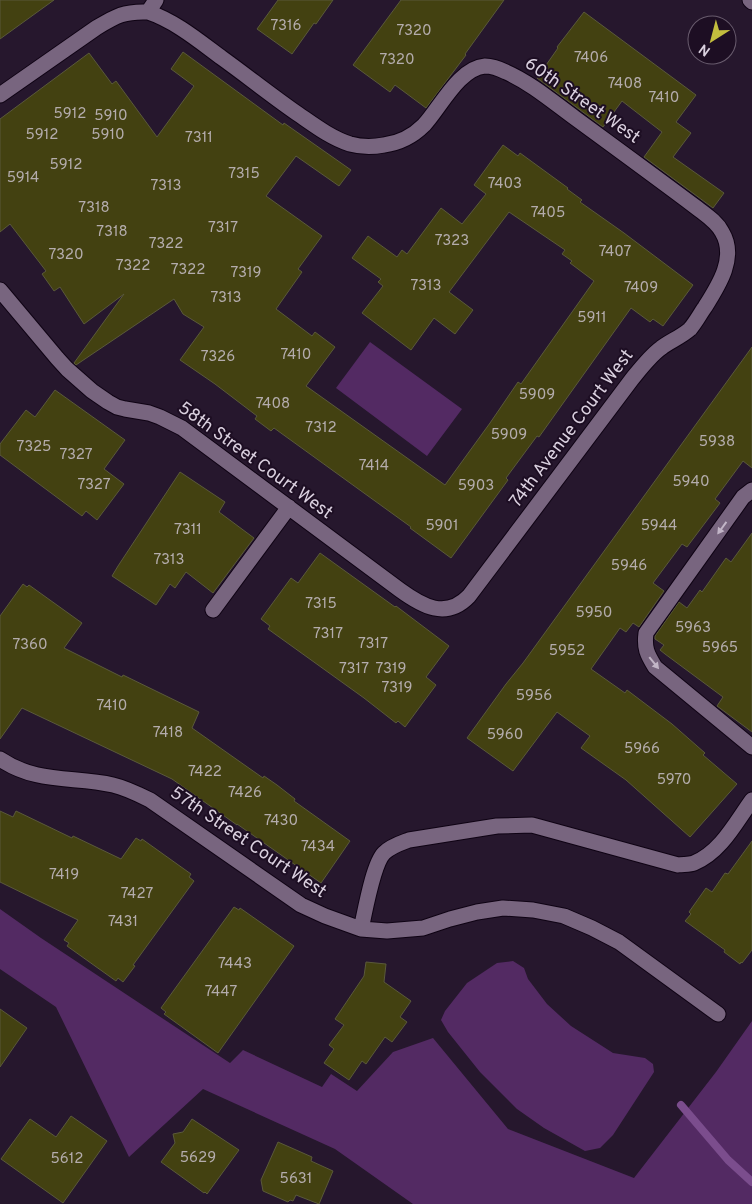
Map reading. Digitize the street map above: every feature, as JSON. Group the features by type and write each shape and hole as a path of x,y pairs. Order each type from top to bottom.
{"street":[{"path":"0,96 112,19 152,6"},
{"name":"60th Street West","path":"152,6 165,20 200,42 274,97 332,136 350,144 378,146 402,140 423,126 468,72 485,66 507,72 539,91 712,220 722,231 728,250"},
{"name":"74th Avenue Court West","path":"455,607 464,601 476,588 644,364 662,347 682,335 696,320 722,278 728,250"},
{"name":"58th Street Court West","path":"0,290 57,358 92,392 108,402 125,409 160,416 198,439 411,598 440,609 455,607"},
{"path":"752,490 743,497 646,633 644,644 648,656 655,667 752,747"},
{"path":"213,610 289,507"},
{"name":"57th Street Court West","path":"0,759 25,772 55,779 114,785 150,800 301,905 361,929 387,931 423,928 477,912 503,908 533,910 564,916 619,942 718,1014"},
{"path":"361,929 377,865 384,853 395,845 409,840 497,826 532,825 678,865 692,864 718,847 752,800"}],"shaded area":[{"path":"370,342 462,409 427,456 336,388"},
{"path":"0,909 230,1063 243,1050 322,1087 331,1074 357,1091 393,1052 433,1038 508,1129 634,1178 716,1072 752,1021 752,1204 413,1204 335,1149 203,1089 129,1157 56,1007 0,969"},
{"path":"513,961 524,968 528,979 547,1004 571,1026 613,1053 645,1058 653,1064 654,1072 613,1135 600,1148 585,1151 544,1128 517,1109 480,1072 448,1032 441,1020 445,1011 467,983 497,963"}],"building":[{"path":"0,0 54,0 0,39"},
{"path":"278,0 333,0 292,54 257,29"},
{"path":"401,0 504,0 426,108 395,85 390,92 353,65"},
{"path":"584,12 696,95 676,122 691,133 673,157 724,193 713,208 644,157 662,132 622,101 603,127 537,78 557,47"},
{"path":"183,52 283,125 284,123 351,170 339,186 296,156 266,196 322,236 298,269 302,272 276,309 312,336 315,332 335,347 306,386 445,485 518,382 521,384 594,281 570,263 572,261 562,254 565,250 509,212 449,292 473,310 455,334 434,318 411,350 362,313 383,286 378,282 381,279 352,258 368,236 397,257 402,250 407,254 441,208 462,224 486,194 474,185 503,145 518,156 520,153 568,188 582,200 580,202 693,285 663,326 653,319 650,322 631,308 539,437 537,436 506,478 508,480 451,558 274,428 271,431 255,419 257,416 180,360 204,327 183,314 174,299 76,365 74,363 124,294 84,324 60,287 54,291 42,274 46,271 10,224 0,232 0,119 89,53 112,84 116,81 157,137 194,86 171,69"},
{"path":"752,347 752,468 743,461 715,499 720,503 687,547 682,544 653,583 664,591 639,627 633,623 626,632 620,628 591,669 625,693 627,690 672,724 705,753 703,755 737,784 690,837 626,780 581,748 590,736 557,712 513,771 467,738"},
{"path":"55,390 125,440 104,469 124,484 97,520 86,511 82,516 0,455 0,444 26,410 35,417"},
{"path":"180,472 225,502 219,512 254,538 213,593 186,572 175,588 170,584 156,605 112,576"},
{"path":"752,533 752,732 717,706 723,697 660,650 664,645 655,639 655,636 679,602 687,608 700,590 702,592 726,558 731,562"},
{"path":"320,553 449,646 426,677 436,685 405,727 398,721 396,723 268,629 270,626 261,619 291,578 298,583"},
{"path":"23,584 27,587 29,585 82,623 64,648 199,712 192,728 263,778 264,776 277,785 295,799 294,801 350,841 321,883 172,779 22,708 0,739 0,616"},
{"path":"0,811 13,817 16,811 121,859 136,838 141,841 142,839 191,874 189,877 194,881 133,965 135,966 123,982 118,978 116,981 67,946 69,943 64,940 78,920 0,882"},
{"path":"752,841 752,950 740,964 724,952 725,950 685,921 706,888 712,892"},
{"path":"234,907 239,910 240,908 294,946 218,1053 164,1014 166,1012 161,1008"},
{"path":"366,962 386,964 384,982 411,1001 400,1017 407,1022 392,1042 385,1037 366,1064 362,1061 349,1080 324,1063 334,1049 329,1045 344,1025 335,1019 364,976"},
{"path":"0,1009 27,1028 0,1067"},
{"path":"71,1116 107,1141 63,1203 1,1159 30,1119 56,1137"},
{"path":"192,1119 239,1150 207,1194 161,1162 175,1143 173,1134 183,1132"},
{"path":"278,1142 312,1157 311,1161 333,1171 319,1204 296,1195 293,1201 290,1200 288,1202 263,1191 261,1180"}],"waterway":[{"path":"681,1105 728,1160 752,1182"}]}
